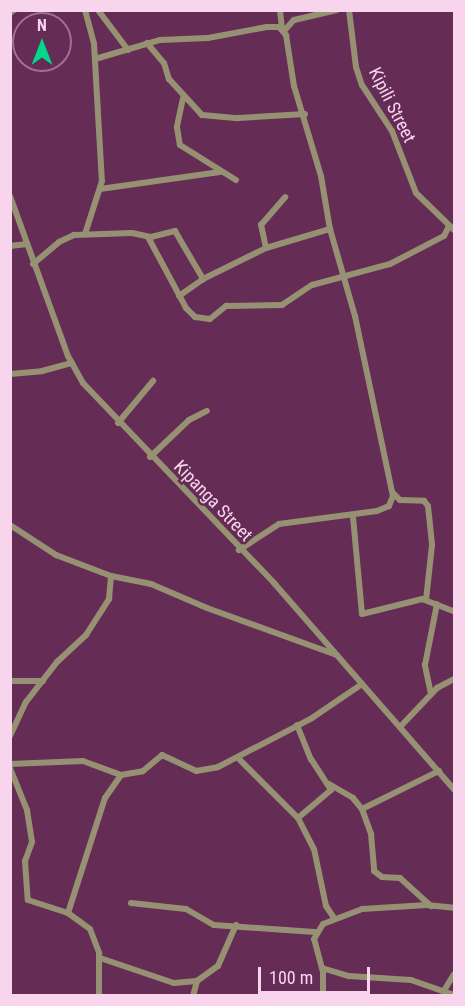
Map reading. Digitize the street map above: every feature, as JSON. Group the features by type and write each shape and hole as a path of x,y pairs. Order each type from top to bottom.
{"street":[{"path":"10,13 14,10"},
{"path":"85,10 95,59 100,189 85,234"},
{"path":"99,10 128,50"},
{"path":"238,550 261,534 291,521 353,517 389,506 393,493 355,316 342,279 330,230 323,183 305,114 294,86 280,10"},
{"path":"283,30 294,20 337,10"},
{"name":"Kipili Street","path":"349,10 356,67 362,85 392,131 416,193 452,228"},
{"path":"95,59 147,43 208,38 267,27 283,30"},
{"path":"147,43 164,63 169,79 183,98 208,117 305,114"},
{"path":"183,98 177,128 179,142 220,172 236,180"},
{"path":"100,189 220,172"},
{"name":"Kipanga Street","path":"10,196 33,264 72,363 83,383 238,550 274,583 454,789"},
{"path":"266,249 261,225 285,197"},
{"path":"148,237 180,296 195,317 210,319 226,306 282,305 312,285 342,279 396,261 446,235 452,228"},
{"path":"180,296 203,279 266,249 330,230"},
{"path":"33,264 66,238 85,234 132,233 148,237 177,232 203,279"},
{"path":"10,246 27,244"},
{"path":"10,374 42,371 72,363"},
{"path":"118,423 153,381"},
{"path":"150,457 189,420 207,411"},
{"path":"393,493 400,500 423,501 428,506 432,545 426,600"},
{"path":"353,517 362,614 426,600 454,611"},
{"path":"10,525 56,555 111,576 151,584 215,611 338,655"},
{"path":"10,735 26,702 86,635 109,599 113,588 111,576"},
{"path":"431,694 425,665 437,604"},
{"path":"400,727 431,694 454,679"},
{"path":"10,681 43,681"},
{"path":"10,764 83,761 121,775 143,771 162,755 196,771 238,758 297,725 362,684"},
{"path":"297,725 311,759 329,784 331,792 298,818"},
{"path":"238,758 298,818 314,849 326,906 334,918"},
{"path":"10,768 29,817 32,842 25,861 28,900 68,913 90,929 100,958 99,996"},
{"path":"362,809 440,771"},
{"path":"68,913 93,845 105,798 121,775"},
{"path":"329,784 353,798 362,809 371,834 374,871 381,876 400,878 431,906"},
{"path":"131,903 186,909 208,923 315,932 334,918 362,909 431,906 454,908"},
{"path":"100,958 174,983 197,981 218,966 236,925"},
{"path":"315,932 314,949 322,968 323,996"},
{"path":"322,968 445,989 454,995"},
{"path":"445,989 454,974"},
{"path":"193,996 197,981"}]}
